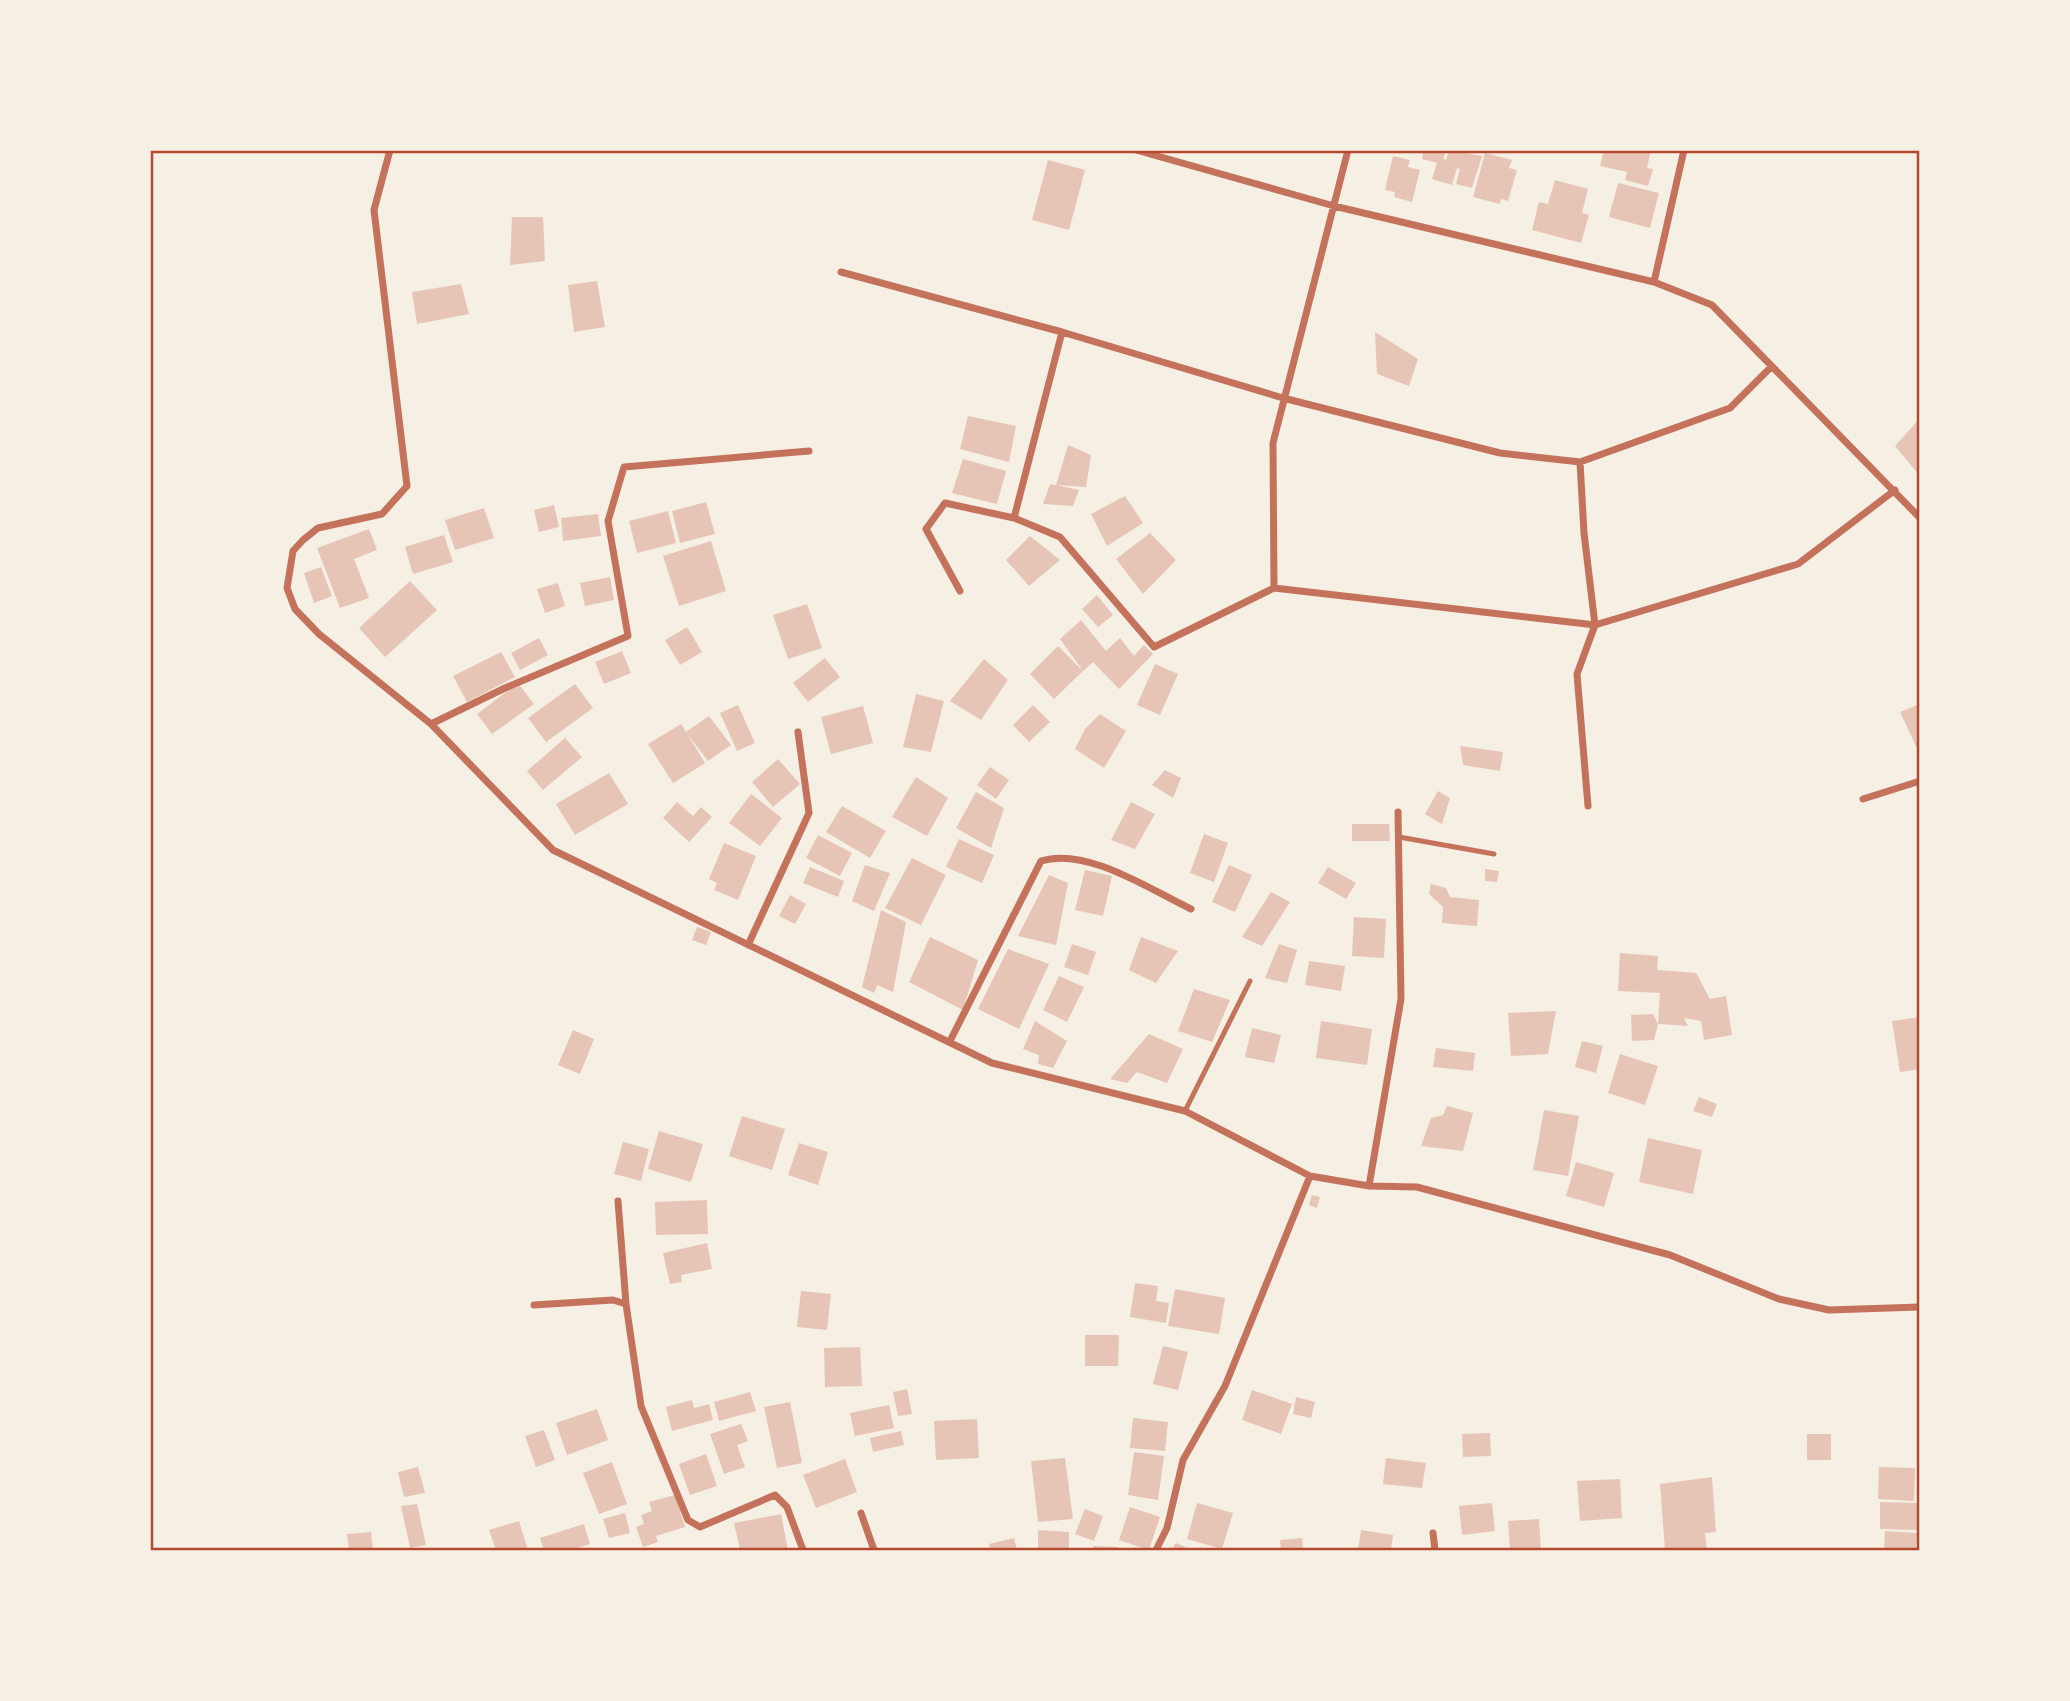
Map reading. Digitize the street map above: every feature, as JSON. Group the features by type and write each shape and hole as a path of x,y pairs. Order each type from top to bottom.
{"street":[{"path":"390,150 374,210 407,486 382,514 318,528 303,540 293,551 286,588 295,609 319,634 431,724 553,850 992,1063 1185,1111 1310,1176 1369,1186 1417,1187 1670,1255 1779,1298 1829,1310 1920,1307"},
{"path":"1136,150 1334,206 1654,282 1712,305 1920,518"},
{"path":"1274,588 1273,443 1348,150"},
{"path":"1654,282 1684,150"},
{"path":"841,272 1062,332 1283,398 1500,453 1580,462 1730,408 1771,367"},
{"path":"1014,518 1062,332"},
{"path":"431,724 505,688 628,636 608,522 624,467 809,451"},
{"path":"1580,462 1584,533 1595,625 1577,674 1588,806"},
{"path":"960,591 926,529 945,503 1014,518 1060,537 1154,646 1274,588 1595,625 1798,564 1895,490"},
{"path":"748,944 809,813 799,732"},
{"path":"1863,799 1920,781"},
{"path":"1369,1186 1401,999 1398,812"},
{"path":"950,1041 1041,861 1056,856 1086,859 1191,909"},
{"path":"1156,1550 1167,1528 1183,1460 1225,1386 1310,1176"},
{"path":"618,1201 626,1304 641,1406 688,1520 701,1527 775,1495 788,1507 803,1550"},
{"path":"534,1305 613,1300 626,1304"},
{"path":"861,1514 874,1550"},
{"path":"1433,1533 1436,1550"}],"lane":[{"path":"1399,837 1494,854"},
{"path":"1185,1111 1250,981"}],"building":[{"path":"1424,150 1446,150 1443,159 1446,160 1449,150 1482,156 1472,188 1456,184 1460,169 1457,168 1452,185 1432,179 1437,163 1422,159"},
{"path":"1604,150 1651,150 1647,168 1653,169 1648,186 1625,180 1627,172 1600,166"},
{"path":"1485,153 1512,160 1509,168 1517,170 1508,201 1501,199 1500,204 1473,197"},
{"path":"1393,156 1410,160 1408,167 1420,170 1412,202 1394,197 1395,192 1385,190"},
{"path":"1048,160 1085,170 1069,230 1032,220"},
{"path":"1555,180 1588,189 1582,213 1589,215 1581,243 1532,230 1539,202 1548,204"},
{"path":"1618,183 1659,193 1650,228 1609,217"},
{"path":"512,217 543,217 545,261 510,265"},
{"path":"597,281 605,327 574,332 568,285"},
{"path":"461,284 469,314 417,324 412,292"},
{"path":"1375,332 1418,359 1409,386 1377,374"},
{"path":"968,416 1016,426 1009,462 960,449"},
{"path":"1920,418 1920,476 1895,446"},
{"path":"1068,445 1091,455 1086,487 1056,485"},
{"path":"963,459 1006,471 997,504 952,493"},
{"path":"1050,484 1079,490 1073,506 1043,504"},
{"path":"1125,496 1143,523 1107,546 1091,514"},
{"path":"706,502 715,534 680,543 672,511"},
{"path":"554,505 559,527 539,532 534,510"},
{"path":"484,508 494,538 455,550 445,520"},
{"path":"668,511 676,543 637,553 629,521"},
{"path":"598,514 601,536 563,541 561,518"},
{"path":"369,529 377,550 354,559 369,598 340,608 317,548"},
{"path":"1150,533 1176,560 1143,594 1116,559"},
{"path":"444,535 453,562 413,574 405,547"},
{"path":"1030,536 1060,560 1029,586 1006,560"},
{"path":"711,541 726,591 679,606 663,556"},
{"path":"321,567 332,596 314,603 304,573"},
{"path":"610,577 614,600 585,606 580,583"},
{"path":"410,581 437,610 385,657 359,628"},
{"path":"558,583 565,606 545,613 537,589"},
{"path":"1097,595 1113,615 1098,627 1082,609"},
{"path":"807,604 822,648 788,659 773,615"},
{"path":"1081,620 1106,651 1120,638 1134,656 1144,645 1153,654 1119,689 1093,662 1083,671 1060,639"},
{"path":"687,627 702,652 680,665 665,640"},
{"path":"539,638 548,655 520,670 511,653"},
{"path":"1058,646 1083,671 1054,699 1030,674"},
{"path":"622,651 631,673 604,684 595,662"},
{"path":"501,652 515,677 467,702 453,676"},
{"path":"825,658 840,677 808,702 793,683"},
{"path":"984,659 1008,680 981,720 950,701"},
{"path":"1155,664 1178,674 1160,715 1137,705"},
{"path":"518,683 534,704 492,734 477,714"},
{"path":"575,684 593,708 546,742 528,718"},
{"path":"916,694 944,701 931,752 903,747"},
{"path":"1920,704 1920,755 1900,712"},
{"path":"738,705 755,743 737,751 720,713"},
{"path":"1033,705 1050,722 1029,742 1013,725"},
{"path":"863,706 873,743 831,754 821,717"},
{"path":"1100,714 1126,731 1104,768 1075,749 1085,729"},
{"path":"709,716 731,745 708,761 688,735 705,763 673,783 648,744 681,724 686,732"},
{"path":"565,738 582,757 543,790 527,771"},
{"path":"1460,746 1503,752 1500,771 1463,765"},
{"path":"778,759 800,784 773,807 752,782"},
{"path":"990,767 1009,780 996,799 977,785"},
{"path":"1165,770 1181,778 1173,798 1152,785"},
{"path":"609,773 628,804 575,835 556,804"},
{"path":"916,777 948,798 927,836 892,817"},
{"path":"1438,791 1450,798 1442,824 1425,814"},
{"path":"976,792 1004,808 991,848 956,828"},
{"path":"751,794 782,818 760,846 729,823"},
{"path":"677,802 693,816 701,807 712,817 689,842 663,818"},
{"path":"1131,802 1155,814 1135,849 1111,840"},
{"path":"842,806 886,831 870,858 826,832"},
{"path":"1352,824 1389,824 1390,841 1352,841"},
{"path":"1204,834 1228,843 1214,882 1190,873"},
{"path":"818,835 852,853 840,876 806,858"},
{"path":"959,839 994,855 982,883 946,867"},
{"path":"724,843 756,856 738,900 714,890 717,883 709,879"},
{"path":"912,858 946,875 921,925 885,908"},
{"path":"865,865 890,873 874,911 852,901"},
{"path":"1229,865 1252,875 1235,912 1212,902"},
{"path":"810,867 844,881 838,897 803,883"},
{"path":"1328,867 1356,883 1346,899 1318,883"},
{"path":"1485,869 1499,871 1497,882 1485,881"},
{"path":"1085,870 1112,876 1103,916 1075,910"},
{"path":"1049,875 1068,883 1056,945 1018,936"},
{"path":"1431,884 1446,888 1450,897 1479,900 1477,926 1442,923 1443,907 1429,894"},
{"path":"1271,892 1290,902 1262,946 1242,937"},
{"path":"790,895 806,904 795,924 779,916"},
{"path":"881,910 906,922 893,992 877,985 874,993 862,987"},
{"path":"1354,917 1386,919 1384,958 1352,956"},
{"path":"697,927 711,932 706,945 692,940"},
{"path":"930,937 978,960 963,1010 909,982"},
{"path":"1141,937 1178,951 1156,983 1129,970"},
{"path":"1072,944 1096,952 1088,975 1064,967"},
{"path":"1279,944 1297,950 1287,983 1265,978"},
{"path":"1008,949 1049,964 1019,1029 978,1009"},
{"path":"1620,953 1658,956 1657,970 1696,973 1710,999 1726,996 1732,1035 1704,1040 1701,1021 1684,1018 1688,1026 1658,1024 1660,993 1618,991"},
{"path":"1309,961 1345,966 1341,991 1305,985"},
{"path":"1059,976 1084,987 1067,1022 1043,1010"},
{"path":"1194,989 1230,1000 1212,1042 1178,1031"},
{"path":"1556,1011 1548,1054 1511,1056 1508,1013"},
{"path":"1653,1014 1658,1024 1654,1040 1632,1041 1631,1015"},
{"path":"1920,1017 1920,1069 1900,1072 1892,1021"},
{"path":"1035,1021 1067,1041 1053,1068 1038,1064 1039,1055 1023,1049"},
{"path":"1321,1021 1372,1029 1367,1065 1316,1058"},
{"path":"1252,1028 1281,1035 1274,1063 1245,1057"},
{"path":"573,1030 594,1039 580,1074 558,1065"},
{"path":"1149,1034 1183,1049 1167,1083 1137,1072 1127,1083 1110,1079"},
{"path":"1582,1041 1603,1046 1596,1073 1575,1067"},
{"path":"1436,1048 1475,1053 1473,1071 1433,1067"},
{"path":"1620,1054 1658,1066 1645,1105 1608,1093"},
{"path":"1699,1097 1717,1104 1712,1117 1693,1111"},
{"path":"1447,1106 1473,1113 1463,1151 1421,1146 1431,1118 1443,1115"},
{"path":"1544,1110 1579,1116 1568,1176 1533,1170"},
{"path":"742,1116 785,1129 772,1170 729,1156"},
{"path":"659,1131 703,1144 691,1182 648,1169"},
{"path":"1648,1138 1702,1150 1693,1194 1639,1182"},
{"path":"623,1142 649,1149 641,1181 614,1174"},
{"path":"799,1143 828,1152 818,1185 788,1175"},
{"path":"1576,1162 1614,1173 1604,1207 1566,1196"},
{"path":"1312,1195 1320,1197 1317,1208 1309,1205"},
{"path":"707,1200 708,1234 656,1235 655,1202"},
{"path":"707,1243 712,1269 681,1275 682,1282 670,1284 663,1253"},
{"path":"1135,1283 1158,1286 1156,1301 1169,1303 1166,1323 1130,1317"},
{"path":"1175,1289 1225,1298 1219,1334 1168,1326"},
{"path":"801,1291 831,1294 827,1330 797,1327"},
{"path":"1085,1335 1119,1335 1118,1366 1085,1366"},
{"path":"1163,1346 1188,1352 1178,1390 1153,1384"},
{"path":"860,1347 862,1386 825,1387 824,1348"},
{"path":"907,1389 912,1414 898,1416 893,1392"},
{"path":"1252,1390 1292,1404 1281,1434 1242,1420"},
{"path":"750,1392 756,1411 719,1421 714,1402"},
{"path":"1296,1397 1315,1402 1311,1418 1293,1414"},
{"path":"692,1400 694,1408 709,1404 713,1420 672,1431 666,1407"},
{"path":"790,1402 802,1463 777,1468 764,1407"},
{"path":"889,1405 894,1428 855,1436 850,1413"},
{"path":"597,1409 608,1440 567,1455 556,1423"},
{"path":"1133,1418 1168,1422 1165,1451 1130,1448"},
{"path":"977,1419 979,1458 936,1460 934,1421"},
{"path":"741,1424 748,1441 737,1445 745,1467 724,1474 710,1434"},
{"path":"544,1430 555,1460 536,1467 525,1436"},
{"path":"901,1431 904,1445 873,1452 870,1438"},
{"path":"1490,1433 1491,1456 1463,1457 1462,1434"},
{"path":"1807,1434 1831,1434 1831,1460 1807,1460"},
{"path":"1134,1452 1164,1456 1158,1500 1128,1495"},
{"path":"706,1454 717,1486 690,1495 679,1464"},
{"path":"1065,1458 1073,1519 1038,1522 1031,1461"},
{"path":"1386,1458 1426,1463 1422,1488 1383,1484"},
{"path":"845,1459 857,1492 816,1508 803,1475"},
{"path":"612,1462 627,1504 599,1514 583,1473"},
{"path":"418,1467 425,1493 404,1497 398,1472"},
{"path":"1879,1467 1915,1468 1914,1501 1878,1499"},
{"path":"1712,1477 1716,1532 1705,1533 1707,1550 1665,1550 1660,1484"},
{"path":"1620,1479 1622,1518 1580,1521 1577,1481"},
{"path":"675,1495 685,1527 656,1536 658,1542 643,1547 636,1527 644,1524 641,1515 652,1511 649,1502"},
{"path":"1880,1502 1919,1503 1918,1530 1880,1529"},
{"path":"1197,1503 1233,1513 1222,1549 1187,1539"},
{"path":"1492,1503 1495,1531 1462,1535 1459,1506"},
{"path":"417,1504 426,1545 410,1548 401,1506"},
{"path":"1130,1507 1160,1517 1149,1550 1119,1540"},
{"path":"1085,1509 1103,1516 1094,1541 1075,1534"},
{"path":"625,1513 630,1533 609,1538 603,1519"},
{"path":"781,1514 788,1550 740,1550 734,1523"},
{"path":"1539,1519 1541,1550 1510,1550 1508,1521"},
{"path":"519,1521 528,1550 496,1550 489,1530"},
{"path":"584,1524 590,1544 572,1550 544,1550 540,1538"},
{"path":"1038,1530 1069,1532 1069,1550 1038,1550"},
{"path":"1361,1530 1393,1535 1391,1550 1358,1550"},
{"path":"1885,1531 1917,1533 1916,1550 1884,1550"},
{"path":"371,1532 373,1550 349,1550 347,1534"},
{"path":"1014,1538 1017,1550 991,1550 989,1544"},
{"path":"1302,1538 1303,1550 1281,1550 1280,1540"},
{"path":"1176,1543 1192,1550 1171,1550"},
{"path":"1093,1546 1118,1547 1117,1550 1093,1550"}]}
